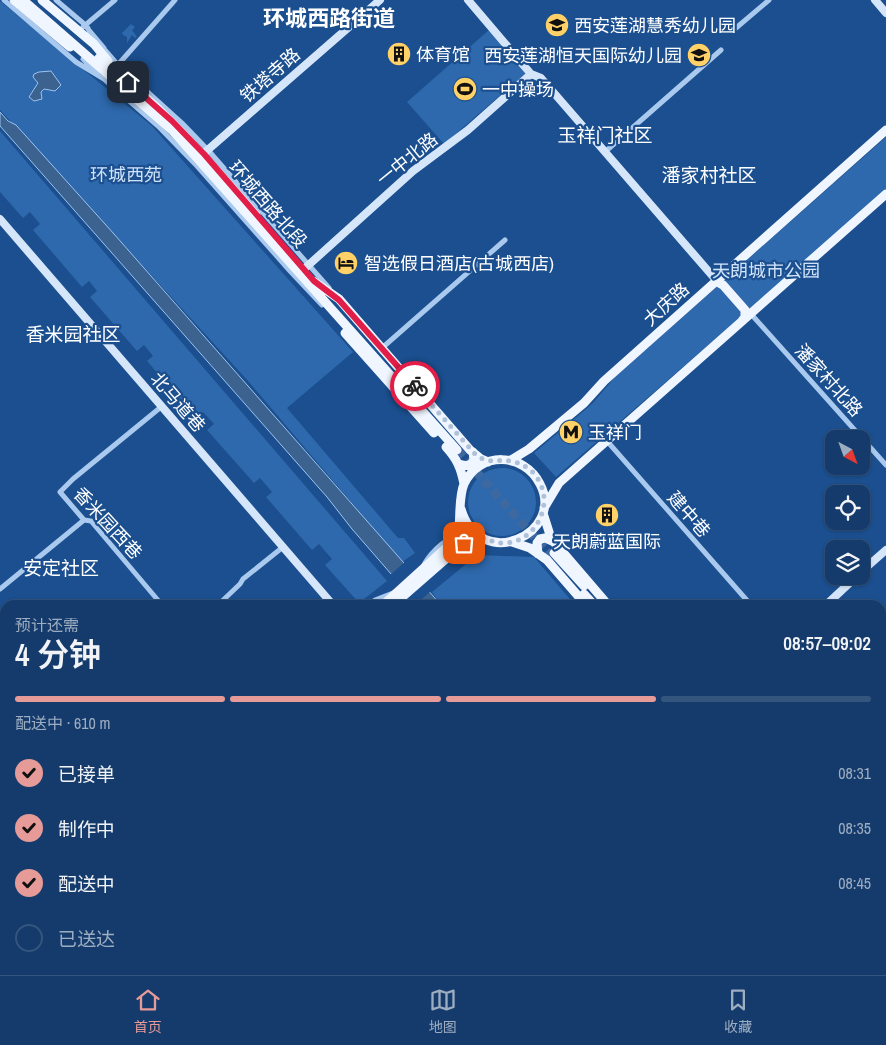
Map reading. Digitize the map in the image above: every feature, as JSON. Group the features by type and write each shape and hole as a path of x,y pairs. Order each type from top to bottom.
{"main road":[{"path":"14,0 83,58 111,72"},
{"name":"环城西路北段","path":"23,0 172,121 206,152 306,268 313,285"},
{"name":"环城西路北段","path":"31,0 94,54 172,130 459,448"},
{"path":"42,0 84,28 111,72"},
{"name":"大庆路","path":"511,460 529,449 584,403 604,381 886,130"},
{"path":"461,509 466,523 476,534 483,538 497,543 512,542 524,537 539,522 558,483 886,194"},
{"path":"718,279 725,280 754,312"},
{"path":"718,279 745,310 745,316 740,324"},
{"path":"313,285 339,300 473,452 488,462"},
{"path":"313,285 322,305 456,458 464,484"},
{"path":"459,464 468,466 472,464 474,460 473,452"},
{"path":"458,543 460,501 464,484 474,471 488,462 511,460 528,468 535,475 542,488 544,496 543,511 550,535 604,600"},
{"path":"400,598 424,573 458,543 483,538"},
{"path":"538,554 537,543 540,539 545,538 554,542"},
{"path":"512,542 530,548 547,560 582,600"},
{"path":"590,600 553,555 596,600"}],"street":[{"path":"4,0 76,62 111,72"},
{"path":"56,0 104,49 111,72 154,122 322,305"},
{"path":"84,28 115,0"},
{"path":"111,72 175,0"},
{"name":"铁塔寺路","path":"206,152 380,0"},
{"path":"468,0 531,74 541,78 718,279"},
{"path":"736,28 769,0"},
{"path":"875,0 886,13"},
{"path":"94,44 104,49"},
{"path":"606,151 721,50"},
{"name":"一中北路","path":"306,268 413,171 468,130 531,74"},
{"name":"北马道巷","path":"0,219 329,600"},
{"path":"382,348 505,240"},
{"path":"306,268 339,300"},
{"name":"潘家村北路","path":"754,312 886,465"},
{"name":"香米园西巷","path":"158,600 91,521 84,520 60,492 161,406"},
{"name":"建中巷","path":"606,441 747,600"},
{"path":"0,589 84,520"},
{"path":"223,600 243,579 283,547"},
{"path":"870,564 886,550"},
{"path":"831,600 847,585"},
{"path":"375,600 400,598"}],"green space":[{"name":"环城西苑","path":"0,1 152,126 353,352 287,408 398,538 404,538 415,553 402,562 249,382 0,110"},
{"path":"131,24 135,27 132,30 137,37 135,38 132,35 127,43 127,37 122,33"},
{"name":"一中操场","path":"489,30 526,73 444,144 407,102"},
{"path":"0,131 387,581 363,600 356,600 325,565 332,559 319,544 312,550 266,497 272,492 260,478 254,483 207,430 214,424 203,412 196,418 147,361 153,356 144,345 137,351 90,297 97,291 89,281 82,287 33,230 40,224 30,212 23,218 0,192"},
{"name":"天朗城市公园","path":"886,137 886,191 556,477 534,453 592,404 615,377"},
{"path":"502,468 515,471 526,478 533,489 536,502 533,515 526,526 515,533 502,536 489,533 478,526 471,515 468,502 471,489 478,478 489,471"},
{"path":"477,555 534,557 571,600 438,600 432,592"}],"shaded area":[{"path":"51,71 61,85 55,91 44,89 41,92 42,99 34,101 29,97 38,83 33,77 34,74"},
{"path":"0,112 8,121 16,125 114,234 437,600 414,600 327,497 0,126"}],"pier":[{"path":"406,561 431,591 421,600 411,600 389,576"}],"tunnel":[{"path":"457,450 551,556"}],"way so far":[{"path":"415,386 476,455 488,462 511,460 519,463 535,475 542,488 544,496 543,513 539,522 524,537 504,543 497,543 483,538 464,543"}],"place":[{"name":"西安莲湖慧秀幼儿园","path":"557,25"},
{"name":"体育馆","path":"399,54"},
{"name":"西安莲湖恒天国际幼儿园","path":"699,55"},
{"name":"一中操场","path":"465,89"},
{"name":"智选假日酒店(古城西店)","path":"346,263"},
{"name":"玉祥门","path":"571,432"},
{"name":"天朗蔚蓝国际","path":"607,515"}],"district":[{"name":"环城西路街道","path":"329,18"},
{"name":"玉祥门社区","path":"605,135"},
{"name":"潘家村社区","path":"709,175"},
{"name":"香米园社区","path":"73,334"},
{"name":"安定社区","path":"61,568"}],"route":[{"path":"128,82 172,121 204,154 314,281 339,300 415,386"}]}
